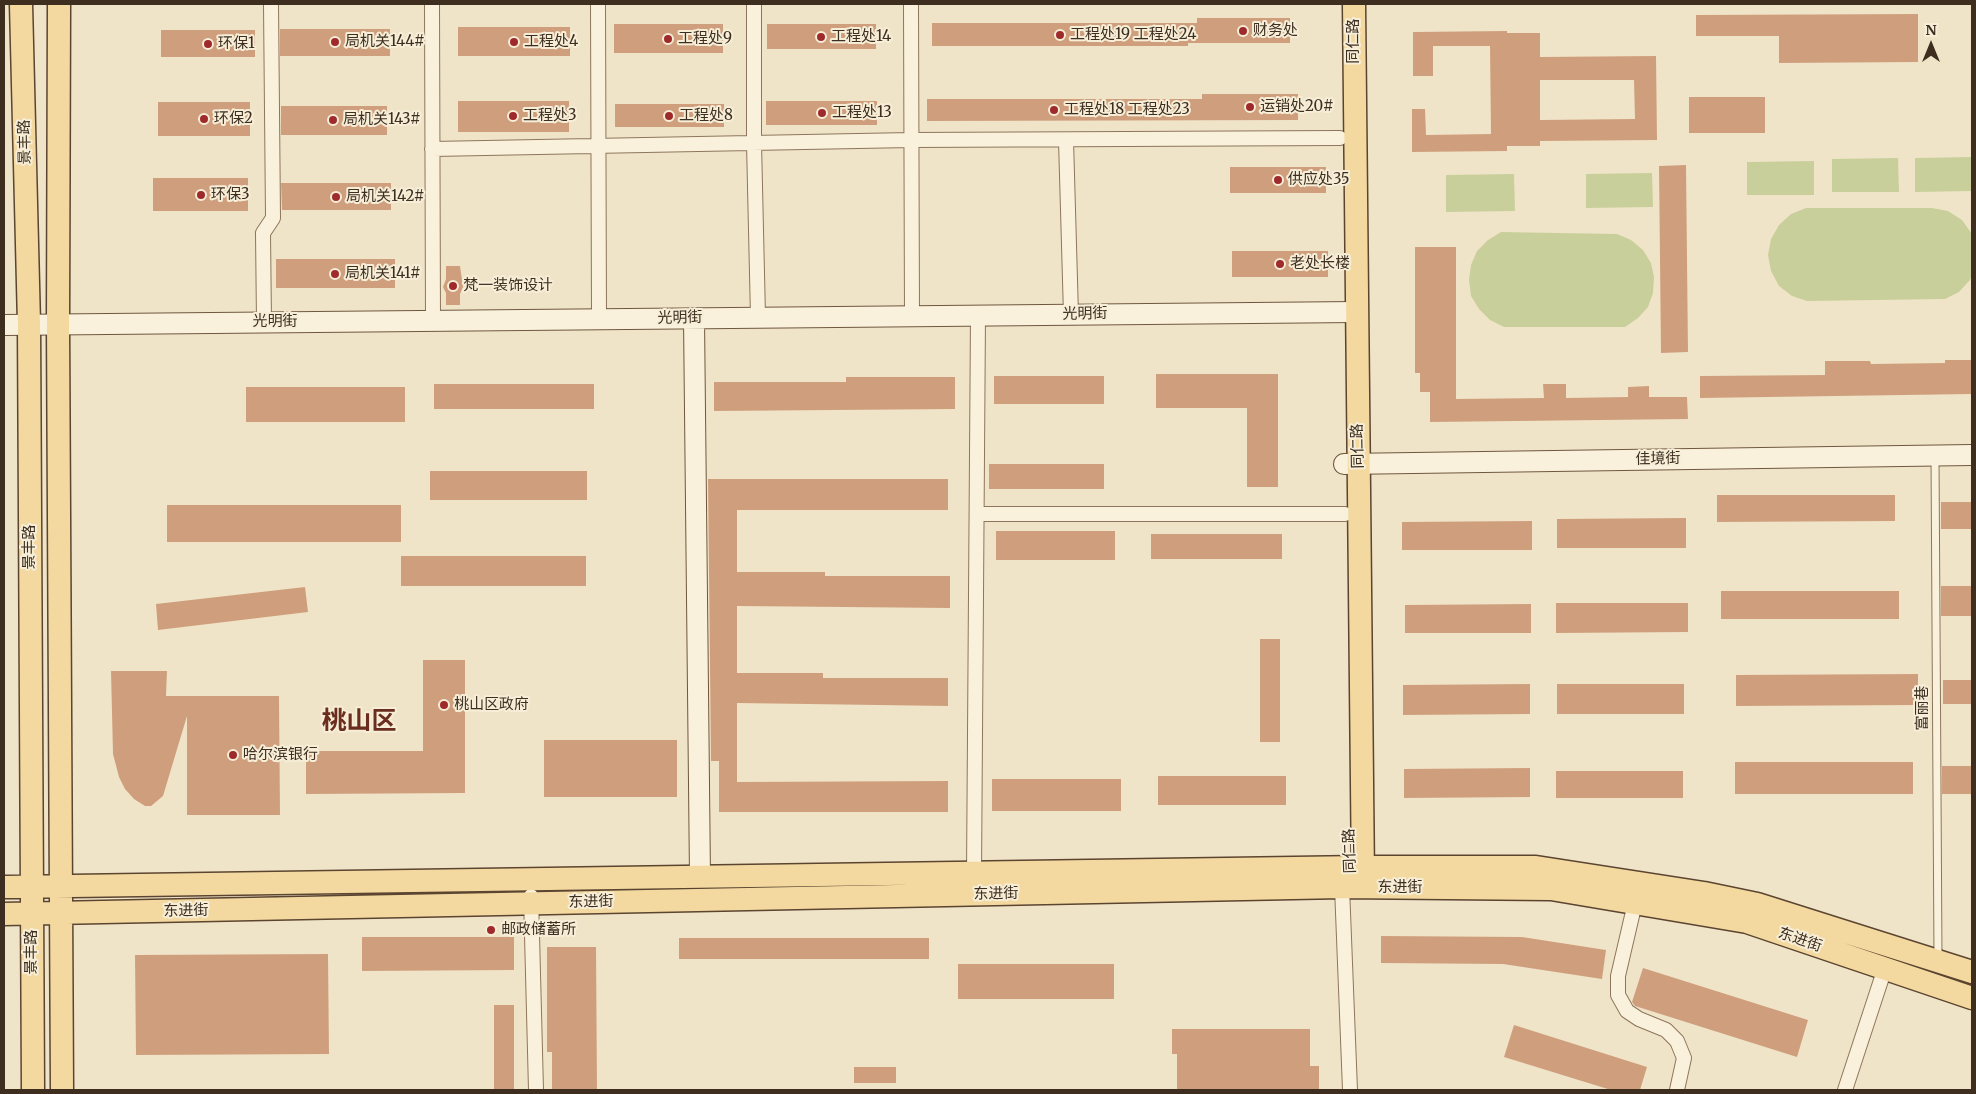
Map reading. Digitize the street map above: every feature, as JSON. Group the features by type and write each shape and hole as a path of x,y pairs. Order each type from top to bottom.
{"main road":[{"name":"景丰路","path":"22,4 29,324 33,1090"},
{"name":"景丰路","path":"59,4 58,323 62,1090"},
{"name":"同仁路","path":"1338,4 1340,138 1349,312"},
{"name":"同仁路","path":"1354,4 1349,312 1354,879"},
{"name":"光明街","path":"4,325 1349,312"},
{"path":"694,318 700,878"},
{"name":"佳境街","path":"1351,464 1972,455"},
{"name":"同仁路","path":"1351,464 1345,514 1354,879"},
{"name":"东进街","path":"4,914 532,903 1354,879 1536,867 1657,885 1757,904 1938,959 1972,972"},
{"name":"东进街","path":"4,888 974,873 1354,879 1551,889 1747,922 1972,998"}],"street":[{"path":"264,322 264,233 273,218 271,4"},
{"path":"432,4 433,320"},
{"path":"598,4 599,319"},
{"path":"754,4 754,143 758,317"},
{"path":"911,4 912,316"},
{"path":"432,149 911,140 1340,138"},
{"path":"1066,140 1071,315"},
{"path":"974,873 978,315"},
{"path":"977,514 1345,514"},
{"path":"1350,1090 1354,879"},
{"path":"531,880 536,1090"},
{"path":"1635,903 1618,976 1618,995 1627,1011 1639,1019 1666,1030 1677,1041 1684,1058 1677,1090"},
{"path":"1847,1090 1885,968"}],"lane":[{"name":"富丽巷","path":"1936,456 1938,959"}],"green space":[{"path":"1972,157 1972,191 1915,192 1915,158"},
{"path":"1898,158 1899,192 1832,192 1832,159"},
{"path":"1814,161 1814,195 1747,195 1747,162"},
{"path":"1652,173 1653,207 1586,208 1586,174"},
{"path":"1514,174 1515,211 1446,212 1446,175"},
{"path":"1806,208 1932,208 1948,211 1962,220 1972,234 1972,275 1970,280 1959,292 1945,299 1807,301 1792,296 1779,286 1771,271 1768,255 1771,239 1779,225 1791,214"},
{"path":"1501,232 1617,234 1631,240 1643,250 1651,263 1654,277 1653,293 1648,307 1638,318 1625,327 1504,327 1490,320 1479,309 1471,296 1469,280 1471,265 1477,251 1488,240"}],"building":[{"path":"1918,14 1918,62 1779,63 1779,36 1696,36 1696,15"},
{"name":"工程处19 工程处24","path":"1197,18 1290,18 1290,43 1188,43 1188,46 932,46 932,23 1197,23"},
{"name":"工程处9","path":"614,24 723,24 723,53 614,53"},
{"name":"工程处14","path":"767,24 876,24 876,49 767,49"},
{"name":"工程处4","path":"458,27 570,27 570,56 458,56"},
{"name":"局机关144#","path":"280,29 390,29 390,56 280,56"},
{"name":"环保1","path":"161,30 255,30 255,57 161,57"},
{"path":"1507,31 1507,33 1540,33 1540,57 1656,56 1657,140 1540,141 1540,146 1507,146 1507,151 1412,152 1412,109 1425,109 1426,135 1491,134 1490,46 1433,46 1433,76 1413,76 1413,32","holes":["1540,80 1634,80 1635,119 1540,120"]},
{"name":"工程处18 工程处23","path":"1202,94 1298,94 1298,120 927,121 927,99 1202,99"},
{"path":"1689,97 1765,97 1765,133 1689,133"},
{"name":"工程处3","path":"458,101 569,101 569,132 458,132"},
{"name":"工程处13","path":"766,101 877,101 877,125 766,125"},
{"name":"环保2","path":"158,102 250,102 250,136 158,136"},
{"name":"工程处8","path":"615,104 724,104 724,127 615,127"},
{"name":"局机关143#","path":"281,106 387,106 387,135 281,135"},
{"path":"1686,165 1688,352 1661,353 1659,166"},
{"name":"供应处35","path":"1230,167 1326,167 1326,193 1230,193"},
{"name":"环保3","path":"153,178 248,178 248,211 153,211"},
{"name":"局机关142#","path":"281,183 391,183 391,210 282,210"},
{"path":"1415,247 1456,247 1456,399 1544,398 1543,384 1566,384 1566,398 1628,397 1628,387 1649,386 1649,397 1687,397 1688,419 1430,422 1430,392 1420,392 1420,373 1415,373"},
{"name":"老处长楼","path":"1232,251 1328,251 1328,277 1232,277"},
{"name":"局机关141#","path":"276,259 395,259 395,288 276,288"},
{"name":"梵一装饰设计","path":"446,266 460,266 463,287 460,294 460,305 446,305 446,293 443,287 446,279"},
{"path":"1945,360 1972,360 1972,394 1700,398 1700,376 1825,375 1825,361 1870,361 1871,364 1945,363"},
{"path":"1156,374 1278,374 1278,487 1247,487 1247,408 1156,408"},
{"path":"994,376 1104,376 1104,404 994,404"},
{"path":"846,377 955,377 955,409 714,411 714,382 846,382"},
{"path":"434,384 594,384 594,409 434,409"},
{"path":"246,387 405,387 405,422 246,422"},
{"path":"989,464 1104,464 1104,489 989,489"},
{"path":"430,471 587,471 587,500 430,500"},
{"path":"708,479 948,479 948,510 737,510 737,572 825,572 825,576 950,576 950,608 737,606 737,673 823,673 823,678 948,678 948,706 737,703 737,782 948,781 948,812 719,812 719,761 711,761"},
{"path":"1717,495 1895,495 1895,521 1717,522"},
{"path":"1941,502 1972,502 1972,529 1941,529"},
{"path":"167,505 401,505 401,542 167,542"},
{"path":"1686,518 1686,548 1557,548 1557,519"},
{"path":"1532,521 1532,550 1402,550 1402,522"},
{"path":"996,531 1115,531 1115,560 996,560"},
{"path":"1151,534 1282,534 1282,559 1151,559"},
{"path":"401,556 586,556 586,586 401,586"},
{"path":"1941,586 1972,586 1972,616 1941,616"},
{"path":"305,587 308,612 158,630 156,604"},
{"path":"1721,591 1899,591 1899,619 1721,619"},
{"path":"1556,603 1688,603 1688,632 1556,633"},
{"path":"1531,604 1531,633 1405,633 1405,605"},
{"path":"1260,639 1280,639 1280,742 1260,742"},
{"name":"桃山区政府","path":"423,660 465,660 465,793 306,794 306,751 423,751"},
{"path":"111,671 167,671 166,696 279,696 280,815 187,815 187,716 163,796 151,806 145,806 134,799 125,789 119,777 113,754"},
{"path":"1918,674 1918,705 1736,706 1736,675"},
{"path":"1943,680 1972,680 1972,704 1943,704"},
{"path":"1530,684 1530,714 1403,715 1403,685"},
{"path":"1557,684 1684,684 1684,714 1557,714"},
{"path":"544,740 677,740 677,797 544,797"},
{"path":"1735,762 1913,762 1913,794 1735,794"},
{"path":"1942,766 1972,766 1972,794 1942,794"},
{"path":"1530,768 1530,797 1404,798 1404,769"},
{"path":"1556,771 1683,771 1683,798 1556,798"},
{"path":"1158,776 1286,776 1286,805 1158,805"},
{"path":"992,779 1121,779 1121,811 992,811"},
{"path":"1381,936 1522,937 1606,950 1602,979 1503,964 1381,963"},
{"path":"362,937 514,937 514,970 362,971"},
{"path":"679,938 929,938 929,959 679,959"},
{"path":"547,947 596,947 597,1090 552,1090 552,1052 547,1052"},
{"path":"328,954 329,1054 136,1055 135,955"},
{"path":"958,964 1114,964 1114,999 958,999"},
{"path":"1643,968 1808,1020 1797,1057 1635,1006 1632,1002"},
{"path":"494,1005 514,1005 514,1090 494,1090"},
{"path":"1514,1025 1647,1067 1640,1090 1611,1090 1504,1057"},
{"path":"1172,1029 1310,1029 1310,1066 1319,1066 1319,1090 1177,1090 1177,1054 1172,1054"},
{"path":"854,1067 896,1067 896,1083 854,1083"}],"place":[{"name":"财务处","path":"1243,31"},
{"name":"工程处19 工程处24","path":"1060,35"},
{"name":"工程处14","path":"821,37"},
{"name":"工程处9","path":"668,39"},
{"name":"局机关144#","path":"335,42"},
{"name":"工程处4","path":"514,42"},
{"name":"环保1","path":"208,44"},
{"name":"运销处20#","path":"1250,107"},
{"name":"工程处18 工程处23","path":"1054,110"},
{"name":"工程处13","path":"822,113"},
{"name":"工程处3","path":"513,116"},
{"name":"工程处8","path":"669,116"},
{"name":"环保2","path":"204,119"},
{"name":"局机关143#","path":"333,120"},
{"name":"供应处35","path":"1278,180"},
{"name":"环保3","path":"201,195"},
{"name":"局机关142#","path":"336,197"},
{"name":"老处长楼","path":"1280,264"},
{"name":"局机关141#","path":"335,274"},
{"name":"梵一装饰设计","path":"453,286"},
{"name":"桃山区政府","path":"444,705"},
{"name":"哈尔滨银行","path":"233,755"},
{"name":"邮政储蓄所","path":"491,930"}],"district":[{"name":"桃山区","path":"359,722"}]}
